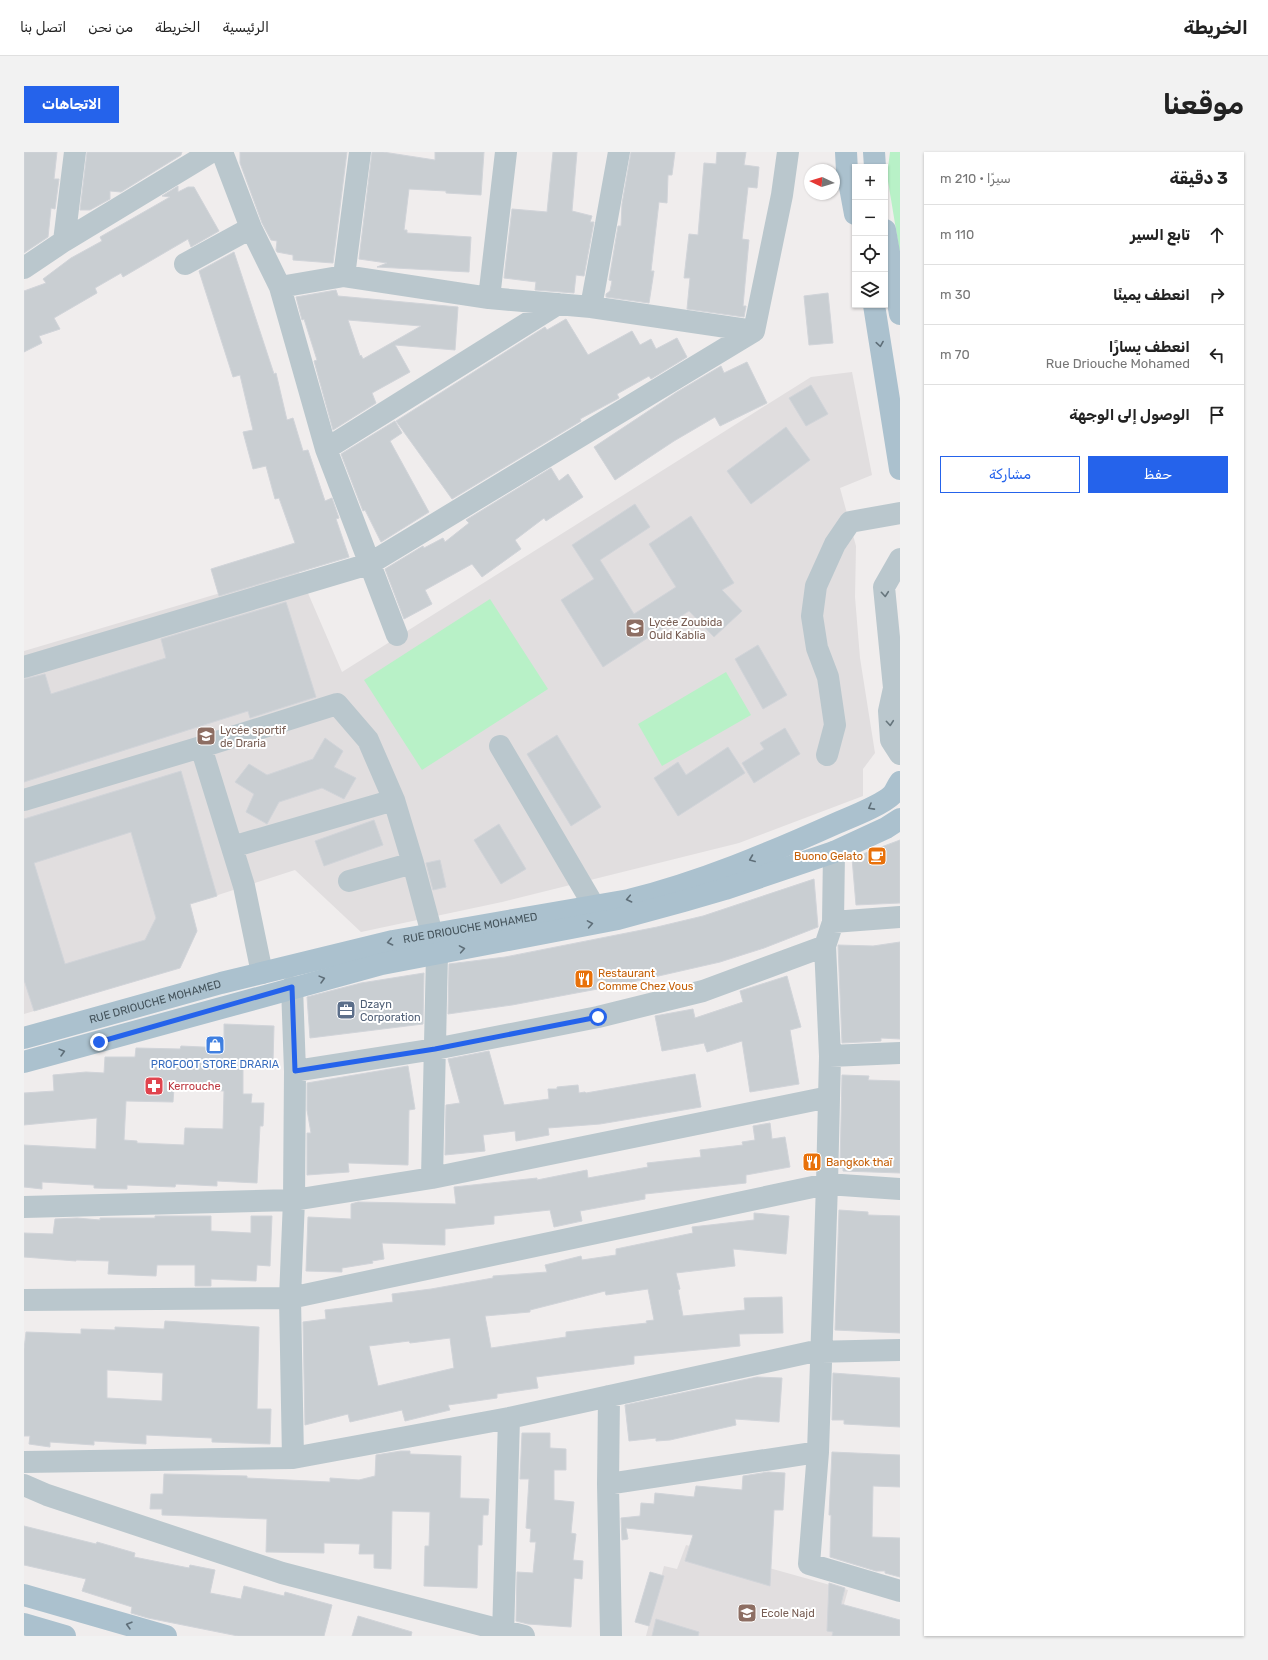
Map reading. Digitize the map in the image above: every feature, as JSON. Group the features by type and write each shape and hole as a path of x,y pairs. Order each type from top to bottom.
{"main road":[{"path":"846,152 847,171 852,200"},
{"path":"874,152 875,164"},
{"path":"886,236 900,314"},
{"path":"874,308 900,469"},
{"name":"RUE DRIOUCHE MOHAMED","path":"24,1062 292,987 382,964 434,944 594,906 629,900 665,891 750,860 867,810 891,796 900,782"},
{"name":"RUE DRIOUCHE MOHAMED","path":"24,1038 262,973 393,941 434,944 618,919 725,890 834,852 886,828 900,819"},
{"path":"24,1595 166,1636"},
{"path":"24,1624 65,1636"}],"street":[{"path":"64,241 75,152"},
{"path":"24,268 64,241 210,152"},
{"path":"222,152 251,228 280,287 326,449 397,634"},
{"path":"344,276 360,152"},
{"path":"489,298 506,152"},
{"path":"591,307 619,152"},
{"path":"24,667 369,564 754,331 782,195 788,152"},
{"path":"185,264 251,228"},
{"path":"280,287 344,276 489,298 591,307 754,331"},
{"path":"326,449 558,304"},
{"path":"827,755 835,725 828,677 818,648 812,616 816,586 835,544 850,522 900,513"},
{"path":"900,559 884,587 894,688 889,711 891,740 900,754"},
{"path":"24,800 201,747 337,704 368,740 394,800 434,944 435,1049 432,1178"},
{"path":"500,746 594,906"},
{"path":"201,747 244,886 262,973"},
{"path":"232,847 394,800"},
{"path":"834,852 833,922 825,946 830,1056 827,1184 818,1452 809,1564 900,1592"},
{"path":"349,881 412,863"},
{"path":"833,922 900,917"},
{"path":"295,1071 435,1049 598,1017 703,991 825,946"},
{"path":"292,987 295,1071 294,1200 290,1298 293,1458"},
{"path":"830,1056 900,1053"},
{"path":"24,1207 294,1200 432,1178 829,1097"},
{"path":"24,1300 290,1298 827,1184 900,1189"},
{"path":"24,1462 293,1458 509,1418 811,1352 900,1350"},
{"path":"609,1396 608,1484 611,1636"},
{"path":"24,1485 47,1495 282,1573 510,1634 509,1418"},
{"path":"608,1484 818,1452"}],"shaded area":[{"path":"852,372 872,475 840,488 856,546 855,597 860,658 875,753 863,769 863,796 739,843 502,902 361,932 295,870 190,904 197,931 179,968 24,1014 24,651 298,570 342,672 811,377"},
{"name":"Ecole Najd","path":"686,1545 848,1590 835,1636 646,1636 664,1566 677,1569"}],"green space":[{"path":"890,152 900,152 900,254 888,181"},
{"path":"490,599 548,689 422,770 364,680"},
{"path":"726,672 751,715 662,766 638,724"}],"building":[{"path":"24,152 57,152 54,179 59,179 55,209 51,208 48,237 24,253"},
{"path":"87,152 182,152 181,155 121,192 110,191 110,199 90,210 80,210"},
{"path":"240,152 347,152 333,263 293,260 293,255 277,252 277,241 271,240 262,223 240,163"},
{"path":"372,152 383,152 435,160 435,152 484,152 481,195 409,189 404,230 407,230 407,233 471,237 469,272 377,267 387,263 359,259"},
{"path":"553,152 577,152 572,211 592,216 590,222 594,222 584,276 576,275 574,293 535,290 536,282 504,278 512,209 547,212"},
{"path":"631,152 675,152 672,175 668,175 667,203 659,202 651,271 654,271 649,303 606,297 606,294 610,291 612,281 609,280 618,226 621,226 622,204"},
{"path":"717,152 746,152 744,165 759,167 757,188 748,187 742,239 749,240 743,306 746,306 744,317 687,309 690,278 684,278 689,234 698,235 704,163 716,164"},
{"path":"178,186 178,192 188,187 194,187 219,231 191,247 188,239 123,277 121,273 95,288 97,293 54,318 60,329 39,336 42,343 24,352 24,291 46,283 43,279 71,258 102,241 100,237 170,197 162,196"},
{"path":"234,252 274,374 276,373 287,420 293,418 303,451 308,450 325,501 332,498 339,518 336,519 349,557 219,596 211,569 295,543 279,498 275,499 266,466 253,469 243,432 253,430 240,375 233,377 199,271"},
{"path":"336,290 338,296 458,307 455,350 395,345 410,372 372,393 376,403 333,430 314,361 317,360 304,319 302,320 296,297","holes":["348,320 421,326 363,359 361,355 360,356"]},
{"path":"828,293 833,343 809,345 804,296"},
{"path":"566,319 588,355 632,331 640,345 651,339 656,349 677,338 687,357 651,379 649,376 617,394 619,398 580,419 581,421 452,499 396,421 545,327 547,330"},
{"path":"747,362 767,403 720,426 715,417 674,441 615,480 594,447 677,392 721,366 724,373"},
{"path":"811,385 828,414 806,426 789,398"},
{"path":"395,421 402,433 390,441 429,512 381,542 365,510 363,511 341,454"},
{"path":"786,427 810,460 751,504 727,471"},
{"path":"551,468 559,481 568,474 583,497 546,521 544,518 515,540 521,549 482,577 472,564 425,590 432,604 404,619 385,569 423,546 424,548 443,538 445,542 469,523 466,520"},
{"path":"635,504 650,527 600,560 634,614 676,587 649,544 691,516 734,583 722,590 742,611 714,637 689,611 603,667 561,600 594,579 572,545"},
{"path":"286,602 316,697 250,718 248,711 24,782 24,679 45,674 51,694 166,658 161,639"},
{"path":"758,645 787,695 763,709 735,659"},
{"path":"785,728 800,754 754,783 742,763 764,749 760,743"},
{"path":"557,735 601,807 571,826 527,754"},
{"path":"325,738 343,751 334,767 356,778 344,799 322,788 279,802 267,824 246,812 254,794 235,782 249,764 267,775 313,759"},
{"path":"728,747 745,773 678,816 654,778 678,762 686,775"},
{"path":"181,771 217,896 190,904 197,931 180,968 34,1011 24,980 24,819","holes":["131,832 156,918 145,940 65,964 34,863"]},
{"path":"374,820 383,845 324,866 315,841"},
{"path":"499,824 526,869 501,884 474,840"},
{"path":"900,840 900,903 856,905 852,858"},
{"path":"440,860 446,887 433,890 426,863"},
{"path":"814,879 818,927 764,948 720,962 619,985 512,1005 448,1014 449,964 505,957 657,927 703,916"},
{"path":"900,942 900,1039 881,1038 881,1041 842,1043 838,945 873,946"},
{"path":"424,973 423,1024 310,1038 307,997 361,983"},
{"path":"787,976 801,1027 790,1030 799,1084 750,1092 742,1041 707,1052 704,1043 662,1051 655,1016 693,1009 695,1018 743,1002 740,991"},
{"path":"224,1024 274,1026 273,1062 243,1062 243,1094 252,1094 251,1103 264,1103 263,1126 260,1126 257,1183 217,1181 217,1186 176,1184 175,1187 127,1185 127,1189 94,1188 94,1185 42,1182 42,1189 24,1187 24,1145 96,1149 97,1118 24,1125 24,1093 54,1091 53,1075 86,1072 104,1073 105,1057 135,1057 136,1048 180,1049 181,1046 224,1048","holes":["174,1088 224,1091 223,1129 185,1128 184,1145 137,1143 137,1141 124,1140 126,1101 173,1102"]},
{"path":"489,1051 504,1105 549,1099 548,1089 557,1089 557,1087 578,1085 579,1093 586,1093 695,1074 701,1107 600,1124 548,1128 549,1135 516,1141 515,1131 483,1135 485,1151 445,1155 446,1105 460,1103 448,1059"},
{"path":"408,1066 415,1109 409,1110 408,1165 348,1163 349,1172 307,1175 307,1133 311,1133 307,1110 307,1083"},
{"path":"842,1075 869,1076 868,1080 900,1081 900,1173 843,1171 843,1168 840,1168"},
{"path":"770,1123 772,1139 785,1137 790,1167 746,1175 746,1183 645,1194 645,1199 580,1211 582,1221 554,1227 550,1210 494,1216 494,1224 445,1229 445,1245 382,1243 384,1259 372,1261 373,1263 342,1268 342,1272 306,1271 308,1217 351,1219 351,1204 358,1202 456,1204 454,1187 537,1178 537,1180 587,1170 588,1178 648,1167 647,1163 701,1157 700,1150 743,1145 742,1142 755,1140 753,1126"},
{"path":"839,1210 868,1212 868,1215 900,1216 900,1333 835,1330"},
{"path":"754,1213 789,1216 786,1254 733,1249 735,1266 676,1273 680,1289 678,1290 683,1316 745,1310 744,1298 782,1297 783,1333 739,1334 740,1346 634,1356 634,1364 536,1377 538,1388 497,1394 497,1398 448,1405 450,1410 405,1421 402,1410 350,1422 348,1414 305,1425 303,1322 326,1319 325,1310 393,1302 392,1294 493,1278 493,1276 547,1272 545,1265 581,1256 582,1260 616,1255 616,1249 693,1233 692,1227 754,1220","holes":["648,1289 654,1320 646,1321 647,1323 566,1332 566,1337 491,1348 485,1316 530,1312 530,1310 605,1291 606,1295","450,1338 454,1368 378,1386 369,1346"]},
{"path":"155,1216 211,1216 211,1231 251,1233 251,1216 272,1216 270,1266 257,1265 256,1281 211,1279 211,1286 195,1286 195,1265 157,1265 156,1276 108,1274 109,1261 76,1261 24,1257 24,1233 53,1234 55,1219 77,1218 100,1220 100,1218 155,1218"},
{"path":"165,1321 259,1327 257,1409 271,1409 270,1444 212,1442 212,1438 146,1435 146,1444 94,1441 94,1445 50,1442 50,1447 29,1444 30,1436 24,1436 24,1349 26,1332 81,1334 81,1329 115,1330 115,1327 164,1329","holes":["107,1370 163,1373 162,1401 107,1398"]},
{"path":"833,1373 900,1378 900,1427 844,1424 844,1420 832,1420"},
{"path":"757,1377 782,1378 779,1422 735,1419 736,1425 670,1440 656,1441 656,1438 629,1441 625,1405"},
{"path":"522,1433 550,1433 550,1448 566,1449 566,1470 554,1470 554,1500 574,1502 571,1533 576,1534 573,1560 583,1561 582,1579 574,1578 571,1627 528,1624 516,1621 517,1572 533,1573 536,1542 530,1542 531,1529 526,1528 529,1479 520,1479"},
{"path":"410,1451 410,1454 461,1456 460,1498 489,1499 488,1515 483,1515 482,1545 478,1545 477,1588 424,1586 425,1546 429,1546 430,1512 392,1511 391,1569 374,1568 374,1554 359,1554 360,1544 324,1543 324,1553 266,1552 267,1519 162,1515 162,1509 150,1509 151,1494 163,1494 164,1474 247,1476 247,1478 330,1482 330,1478 359,1480 375,1476 376,1455"},
{"path":"832,1452 900,1455 900,1487 873,1486 872,1537 900,1538 900,1577 885,1573 885,1571 876,1571 830,1557 831,1515 829,1515"},
{"path":"768,1472 785,1473 783,1510 774,1510 770,1586 685,1561 693,1535 626,1528 628,1539 622,1540 621,1518 640,1516 641,1503 654,1504 655,1493 694,1497 696,1486 742,1490 743,1476"},
{"path":"24,1526 96,1544 97,1542 135,1553 134,1557 189,1568 190,1565 215,1570 210,1593 241,1599 244,1586 284,1596 285,1592 332,1605 324,1636 238,1636 148,1618 131,1613 132,1607 82,1591 86,1579 24,1565"},
{"path":"650,1572 664,1576 649,1626 635,1622"},
{"path":"829,1583 845,1588 841,1604 900,1620 900,1636 832,1636 833,1632 827,1631"},
{"path":"358,1616 412,1632 411,1636 352,1636"},
{"path":"656,1619 699,1632 698,1636 652,1636"}],"place":[{"name":"Lycée Zoubida Ould Kablia","path":"635,628"},
{"name":"Lycée sportif de Draria","path":"206,736"},
{"name":"Buono Gelato","path":"877,856"},
{"name":"Restaurant Comme Chez Vous","path":"584,979"},
{"name":"Dzayn Corporation","path":"346,1010"},
{"name":"PROFOOT STORE DRARIA","path":"215,1045"},
{"name":"Kerrouche","path":"154,1086"},
{"name":"Bangkok thaï","path":"812,1162"},
{"name":"Ecole Najd","path":"747,1613"}],"route":[{"path":"99,1042 292,987 295,1071 435,1049 598,1017"}]}
